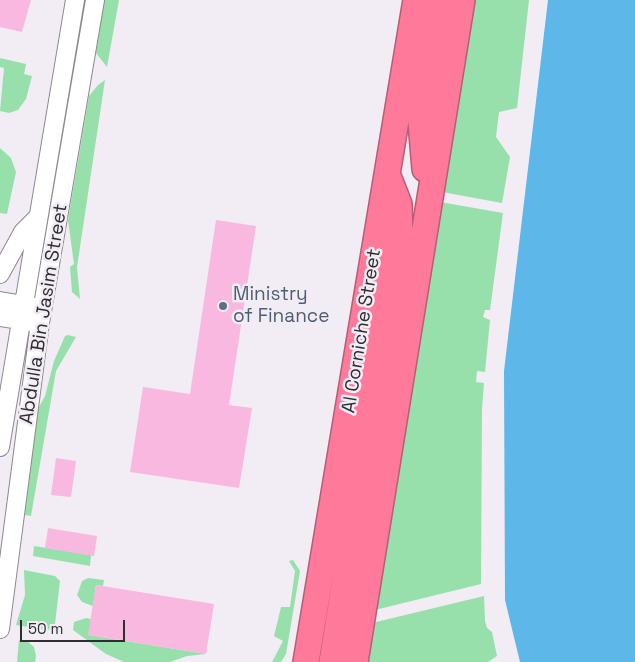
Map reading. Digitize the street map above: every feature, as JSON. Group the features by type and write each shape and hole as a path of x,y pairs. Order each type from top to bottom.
{"highway":[{"name":"Al Corniche Street","path":"306,662 416,0"},
{"path":"429,196 421,122 440,0"},
{"path":"355,662 462,0"},
{"path":"332,662 400,235 399,204 387,174"}],"street":[{"name":"Abdulla Bin Jasim Street","path":"0,447 74,0"},
{"name":"Abdulla Bin Jasim Street","path":"0,629 41,316 95,0"},
{"path":"0,274 23,232 37,218"},
{"path":"0,301 22,312 41,316"},
{"path":"0,317 22,312"},
{"path":"0,321 10,334 15,349"}],"green space":[{"path":"104,0 119,0 107,67 96,53"},
{"path":"470,0 529,0 517,108 499,112 496,137 510,157 502,203 442,192"},
{"path":"0,58 26,64 24,74 32,76 26,99 18,110 9,113 0,111 4,68 0,67"},
{"path":"105,80 77,267 80,299 72,292 70,267 74,264 68,220 89,96"},
{"path":"0,148 11,158 16,172 7,214 0,213"},
{"path":"440,202 503,213 490,310 485,310 483,317 490,320 485,372 477,371 476,382 484,383 482,409 481,584 375,610"},
{"path":"65,336 76,337 56,371 31,516 20,514 38,409 45,396 54,361"},
{"path":"34,546 91,555 90,566 33,556"},
{"path":"293,560 300,571 286,654 281,662 272,662 283,641 274,636 281,607 290,607 295,571 289,561"},
{"path":"24,570 55,576 60,581 55,624 48,630 16,625 25,595"},
{"path":"88,578 104,580 103,586 96,585 93,606 82,602 77,595 82,581"},
{"path":"484,596 485,621 487,628 492,632 497,656 488,662 366,662 372,623"},
{"path":"86,618 91,619 89,635 206,654 187,656 170,662 124,662 106,654 73,630 74,622"},
{"path":"19,640 27,641 34,647 35,662 17,662"}],"water":[{"path":"548,0 635,0 635,662 520,662 505,600 504,371"}],"building":[{"path":"0,0 31,0 22,32 0,27"},
{"name":"Ministry of Finance","path":"216,220 256,226 229,405 252,408 239,488 130,472 143,387 190,394"},
{"path":"56,458 76,461 71,497 51,495"},
{"path":"48,528 97,536 94,556 45,548"},
{"path":"96,585 214,604 206,654 88,635"}],"place":[{"name":"Ministry of Finance","path":"223,306"}]}
